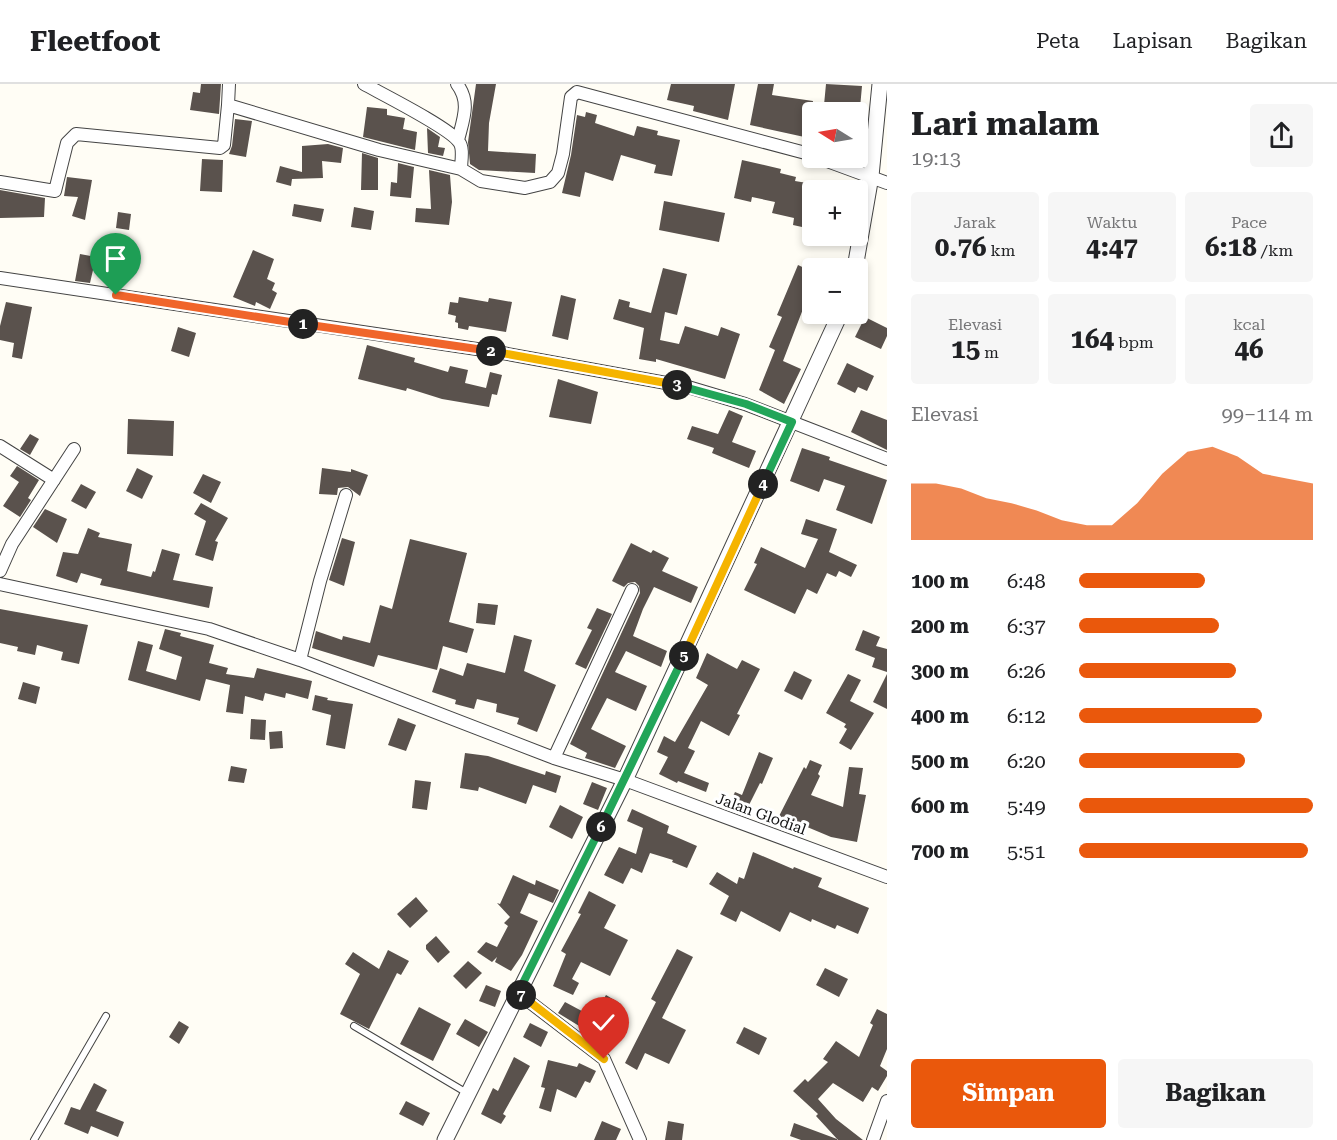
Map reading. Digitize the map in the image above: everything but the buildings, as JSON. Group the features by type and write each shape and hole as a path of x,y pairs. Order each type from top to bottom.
{"street":[{"path":"0,182 55,191 67,143 76,134 220,148 224,145 229,84"},
{"path":"364,84 458,140 461,147 461,169"},
{"path":"457,84 465,95 466,105 458,140"},
{"path":"857,258 871,176 879,84"},
{"path":"228,105 379,150 461,169 481,182 525,188 550,182 558,172 563,154 571,96 577,92 802,152"},
{"path":"848,168 887,183"},
{"path":"0,278 497,352 688,387 746,404 887,459"},
{"path":"445,1140 625,780 836,324"},
{"path":"0,446 54,480"},
{"path":"0,571 12,544 74,449"},
{"path":"300,660 320,581 346,495"},
{"name":"Jalan Glodial","path":"0,584 209,629 300,660 554,758 625,780 887,877"},
{"path":"554,758 632,590"},
{"path":"518,993 604,1059 640,1140"},
{"path":"873,1140 887,1101"}],"lane":[{"path":"34,1140 106,1016"},
{"path":"354,1026 468,1094"}],"route":[{"path":"116,295 497,352 688,387 746,404 792,422 625,780 518,993 604,1059"}]}
